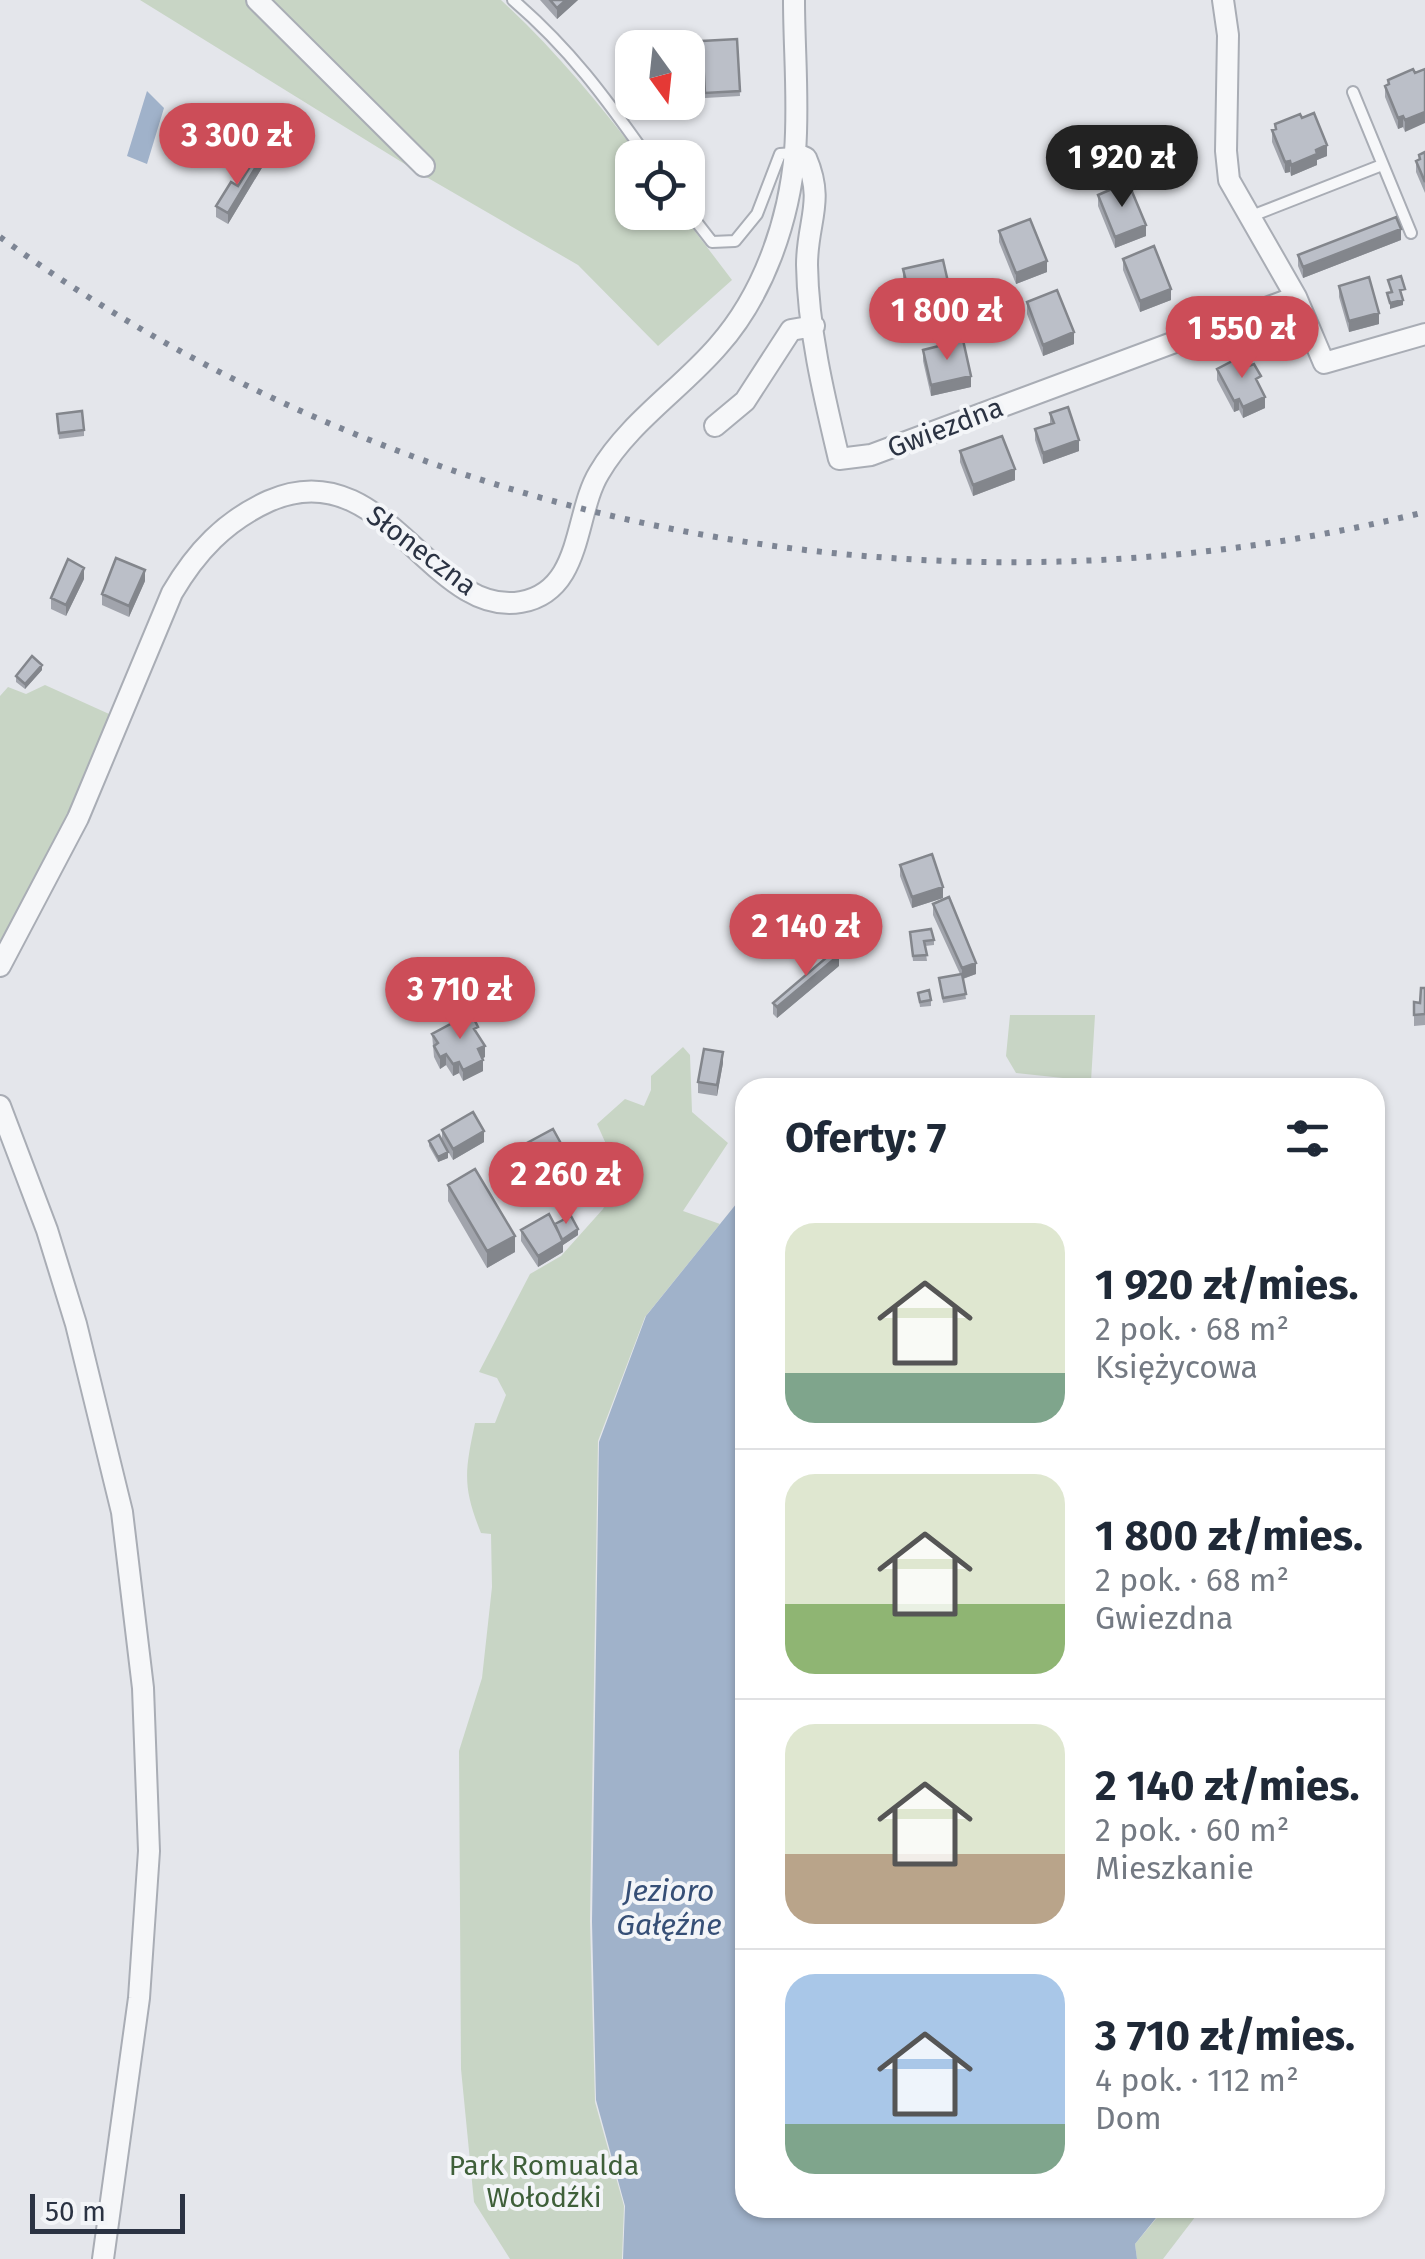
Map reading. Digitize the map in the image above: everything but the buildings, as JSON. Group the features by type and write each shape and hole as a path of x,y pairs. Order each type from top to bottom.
{"street":[{"path":"256,0 424,166"},
{"name":"Słoneczna","path":"0,966 78,818 172,592 192,560 226,526 280,496 308,492 340,495 368,507 458,584 488,598 524,602 545,592 562,575 579,538 596,478 609,456 733,327 765,273 778,236 795,153 794,0"},
{"path":"1223,0 1228,35 1229,180 1296,297 1324,363 1425,334"},
{"name":"Gwiezdna","path":"795,153 806,158 815,179 817,198 807,266 822,388 839,459 871,455 1296,297"},
{"path":"716,426 745,402 792,330 814,326"},
{"path":"0,1106 47,1230 76,1324 118,1494 142,1688 148,1851 138,1998 103,2259"}],"lane":[{"path":"513,0 547,29 595,82 635,140"},
{"path":"1353,92 1412,234"},
{"path":"703,230 712,242 735,241 758,214 780,154 795,153"},
{"path":"1248,217 1382,165"}],"green space":[{"path":"140,0 501,0 539,37 627,140 615,140 615,230 694,230 732,280 658,346 578,265 416,171"},
{"path":"45,685 118,718 0,962 0,696 8,687 26,694"},
{"path":"1010,1015 1095,1015 1091,1078 1016,1073 1006,1056"},
{"name":"Park Romualda Wołodźki","path":"683,1047 690,1055 692,1112 728,1143 683,1211 720,1224 645,1317 598,1441 590,1921 595,2102 624,2206 622,2259 510,2259 474,2202 461,2069 459,1751 482,1678 492,1587 491,1534 481,1533 475,1517 467,1467 475,1423 495,1423 506,1395 497,1378 479,1372 530,1274 561,1256 603,1209 620,1175 597,1124 625,1099 644,1106 651,1090 651,1076"},
{"path":"1157,2218 1194,2218 1163,2259 1137,2259 1135,2244"}],"water":[{"path":"147,91 164,108 147,164 127,156"},
{"name":"Jezioro Gałęźne","path":"735,1205 735,2218 1156,2218 1135,2244 1137,2259 623,2259 625,2206 596,2100 592,1922 599,1442 646,1316"}],"railway":[{"path":"0,237 158,339 326,422 501,486 682,531 867,556 1054,562 1240,547 1425,512"}]}
